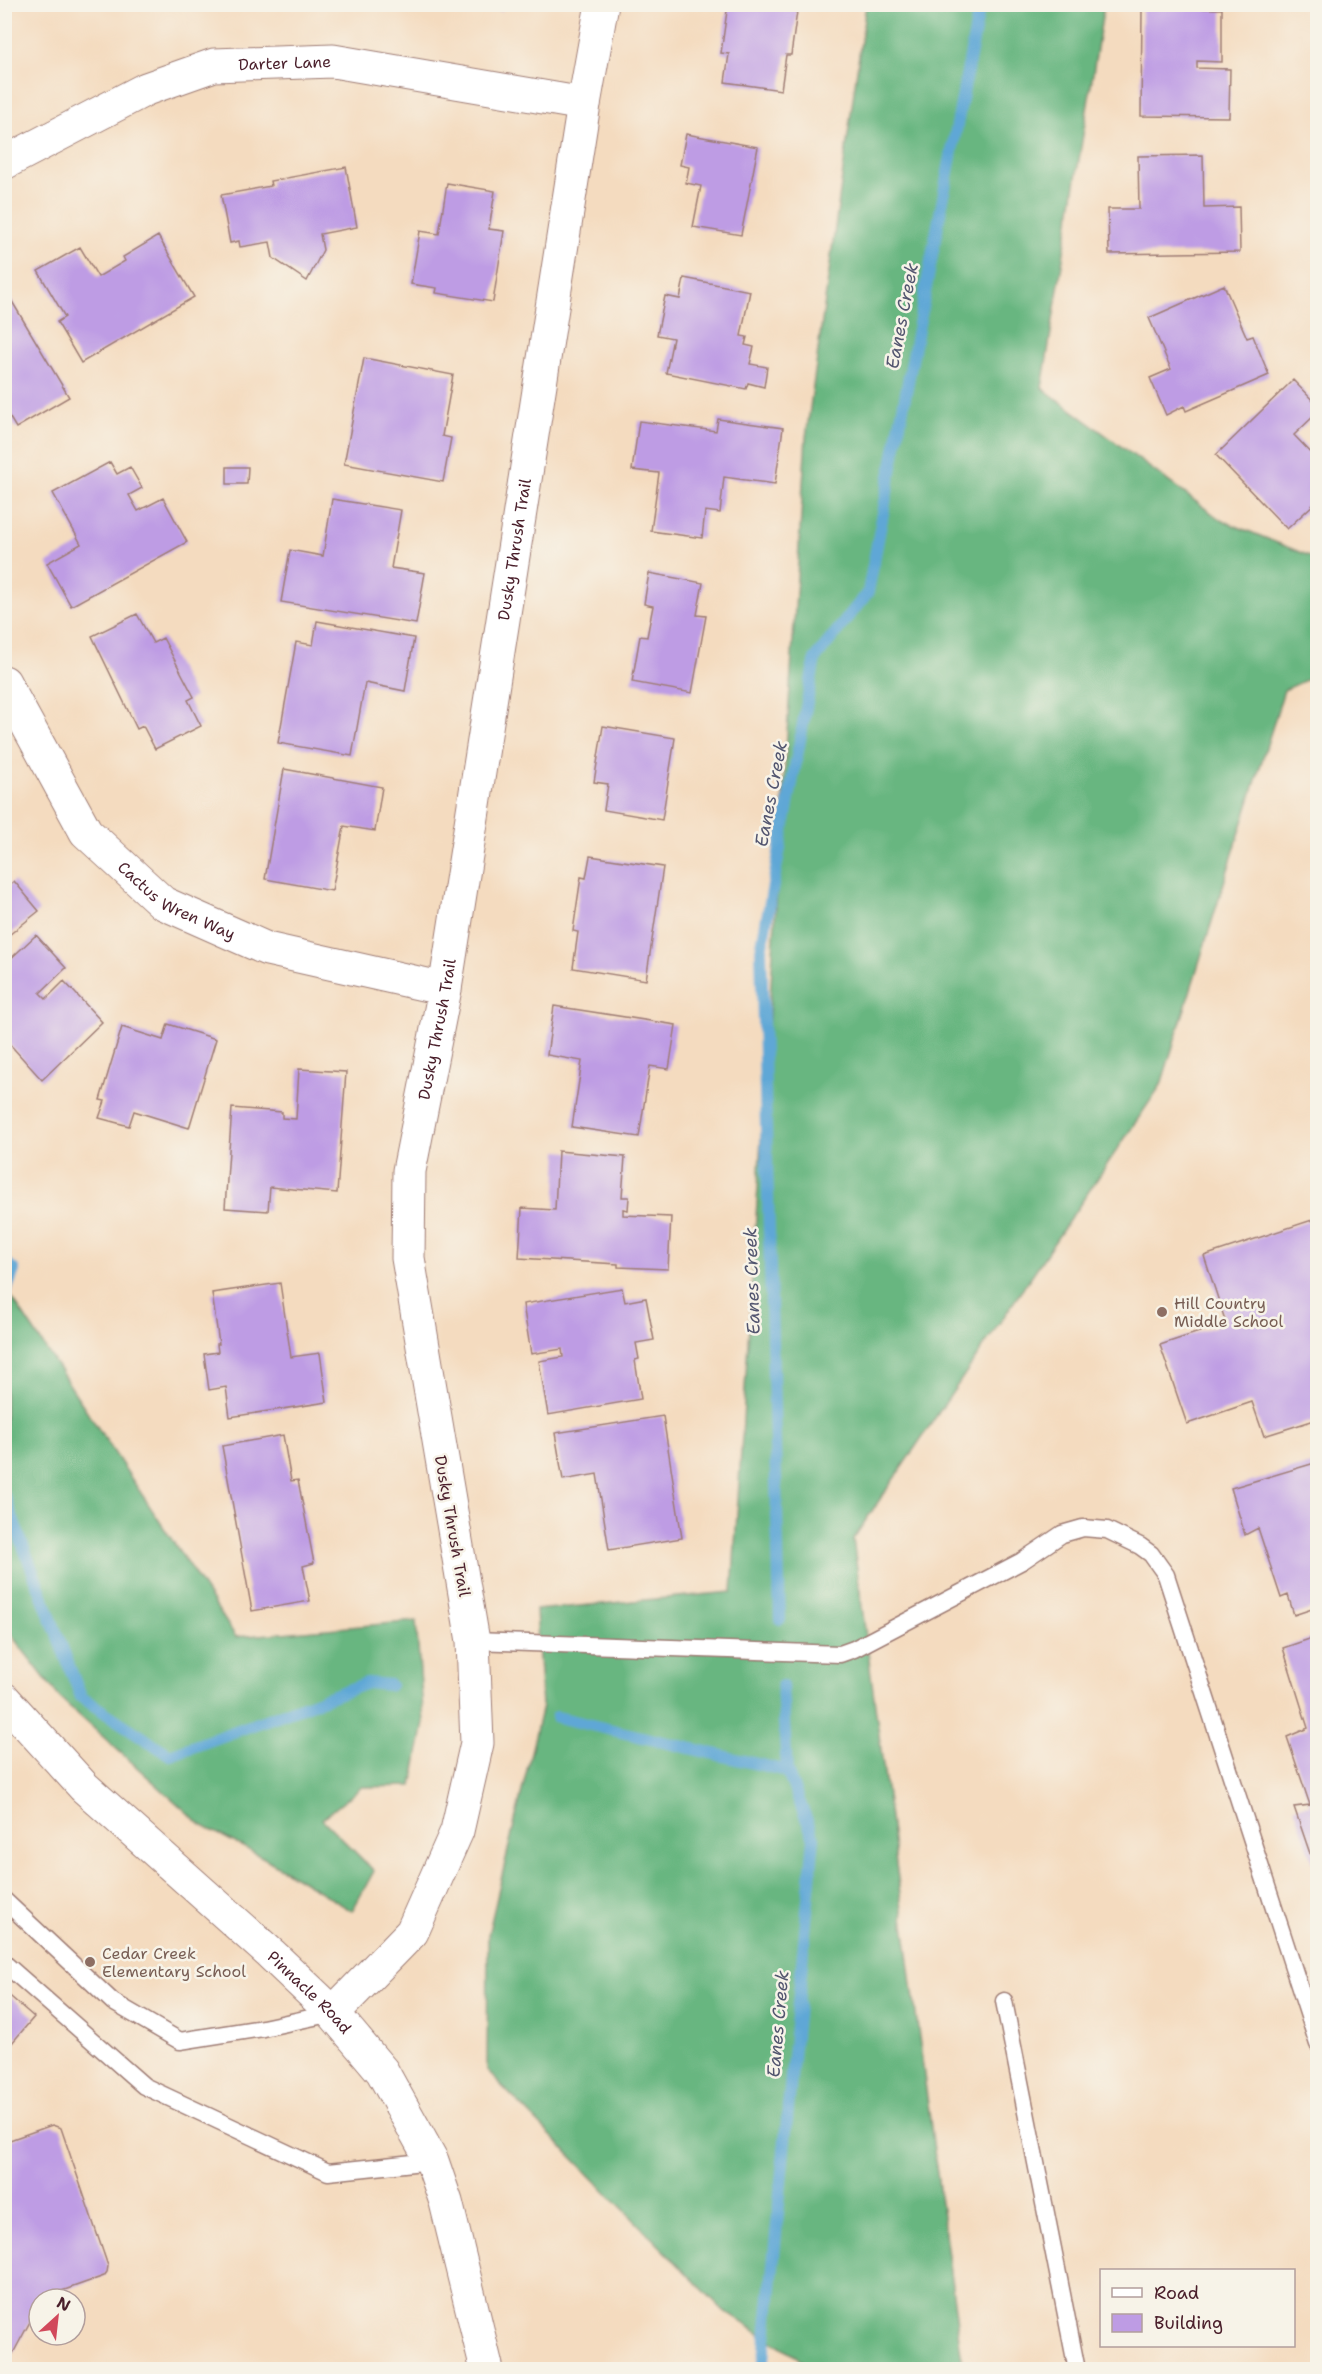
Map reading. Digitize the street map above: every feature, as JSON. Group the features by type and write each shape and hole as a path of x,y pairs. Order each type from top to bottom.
{"street":[{"name":"Dusky Thrush Trail","path":"333,2013 412,1932 457,1831 477,1743 473,1641 408,1258 409,1172 445,989 584,104 602,4"},
{"name":"Darter Lane","path":"4,163 146,89 214,65 333,61 584,104"},
{"name":"Cactus Wren Way","path":"4,682 86,832 163,903 267,949 445,989"},
{"name":"Pinnacle Road","path":"4,1699 84,1787 271,1954 333,2013 382,2071 432,2161 446,2202 487,2370"}],"lane":[{"path":"473,1641 840,1654 854,1649 1022,1561 1062,1534 1083,1528 1107,1530 1151,1554 1166,1575 1317,2044"},
{"path":"4,1900 113,2002 180,2041 270,2027 333,2013"},
{"path":"4,1963 144,2086 328,2172 432,2161"},
{"path":"1004,2001 1077,2370"}],"green space":[{"path":"866,5 1104,5 1042,388 1221,520 1317,559 1317,675 1284,690 1161,1085 853,1539 963,2369 816,2369 724,2311 487,2071 488,1935 542,1706 536,1610 732,1592 806,437"},
{"path":"5,1287 236,1637 416,1621 424,1723 412,1786 362,1787 322,1819 374,1871 352,1911 266,1859 201,1825 60,1698 5,1627"}],"building":[{"path":"472,4 503,4 502,11"},
{"path":"728,4 798,4 791,55 786,55 781,90 725,82 729,54 721,53"},
{"path":"1142,8 1222,9 1222,62 1197,61 1197,68 1230,69 1229,117 1141,116"},
{"path":"686,134 758,147 741,235 693,227 701,186 686,183 689,167 680,165"},
{"path":"1203,155 1204,208 1239,207 1240,252 1109,254 1108,209 1139,209 1138,156"},
{"path":"346,167 357,227 320,234 323,250 307,281 273,258 270,242 240,247 239,241 230,243 221,195 271,186 270,181"},
{"path":"447,183 495,191 489,229 504,231 493,302 436,293 437,288 411,284 420,231 439,234"},
{"path":"158,236 194,297 81,363 57,322 65,317 38,271 80,247 98,277 125,261 123,257"},
{"path":"684,278 750,291 741,336 747,337 745,345 754,347 750,364 767,367 764,387 748,383 746,389 666,373 673,338 657,335 665,296 680,299"},
{"path":"1224,285 1247,338 1253,336 1269,375 1186,411 1184,406 1166,415 1150,378 1171,369 1149,318"},
{"path":"4,288 69,397 16,428 4,408"},
{"path":"364,358 453,375 442,436 451,438 443,482 344,464"},
{"path":"1293,380 1318,406 1318,412 1294,435 1318,460 1318,500 1287,529 1216,455"},
{"path":"718,419 783,428 775,484 724,477 720,513 705,511 702,538 651,531 659,473 632,470 639,421 716,431"},
{"path":"110,462 117,474 130,467 142,488 129,495 138,511 163,498 187,542 71,606 47,563 81,544 53,493"},
{"path":"227,467 248,467 247,484 227,484"},
{"path":"332,499 401,510 391,568 425,573 416,624 281,602 290,550 323,556"},
{"path":"649,573 703,583 697,615 706,616 692,693 632,682 640,636 647,637 653,606 644,604"},
{"path":"137,614 153,643 163,638 194,697 188,700 201,726 155,749 143,726 137,729 92,636"},
{"path":"317,621 414,638 405,691 365,683 352,756 278,743 296,642 313,645"},
{"path":"603,726 675,738 662,820 604,810 608,784 594,782"},
{"path":"284,769 382,787 375,831 344,826 332,891 265,879"},
{"path":"590,856 663,867 646,980 573,968 578,932 573,931 581,877 586,878"},
{"path":"14,881 39,911 4,939 4,885 6,888"},
{"path":"36,935 66,968 40,993 46,999 64,981 102,1022 42,1080 5,1039 5,964"},
{"path":"554,1006 676,1025 669,1069 650,1066 639,1137 572,1127 582,1061 547,1055"},
{"path":"168,1024 216,1039 189,1128 134,1111 129,1126 99,1118 105,1101 100,1100 122,1027 163,1040"},
{"path":"299,1069 346,1072 337,1193 270,1187 268,1211 225,1208 232,1108 282,1112 282,1118 296,1119"},
{"path":"558,1151 625,1157 622,1197 629,1197 628,1210 623,1209 623,1215 671,1217 668,1269 519,1258 522,1208 555,1210"},
{"path":"1318,1218 1318,1419 1264,1436 1252,1402 1187,1424 1160,1345 1226,1323 1204,1256"},
{"path":"280,1283 291,1357 320,1353 327,1402 230,1417 226,1387 209,1390 204,1354 218,1352 217,1344 219,1344 212,1293"},
{"path":"622,1288 625,1302 646,1298 654,1340 636,1343 639,1359 635,1360 641,1399 548,1415 539,1361 563,1357 562,1349 531,1354 523,1304"},
{"path":"663,1416 682,1538 609,1550 597,1474 563,1480 555,1433"},
{"path":"283,1435 291,1481 298,1480 314,1563 303,1566 310,1601 252,1611 222,1446"},
{"path":"1318,1462 1318,1607 1294,1615 1288,1595 1281,1598 1258,1528 1245,1535 1231,1488"},
{"path":"1318,1636 1317,1874 1294,1807 1310,1805 1287,1737 1308,1728 1283,1648"},
{"path":"4,1991 34,2017 12,2043 4,2036"},
{"path":"52,2125 61,2128 108,2266 104,2276 73,2287 27,2287 27,2327 4,2370 4,2142"}],"waterway":[{"name":"Eanes Creek","path":"780,1619 761,950 815,659 868,592 980,4"},
{"path":"4,1261 14,1270 4,1296"},
{"path":"4,1496 81,1697 170,1755 367,1683 390,1685"},
{"name":"Eanes Creek","path":"763,2370 814,1838 787,1771 782,1686"},
{"path":"557,1717 787,1771"}],"place":[{"name":"Hill Country Middle School","path":"1162,1312"},
{"name":"Cedar Creek Elementary School","path":"90,1962"}]}
